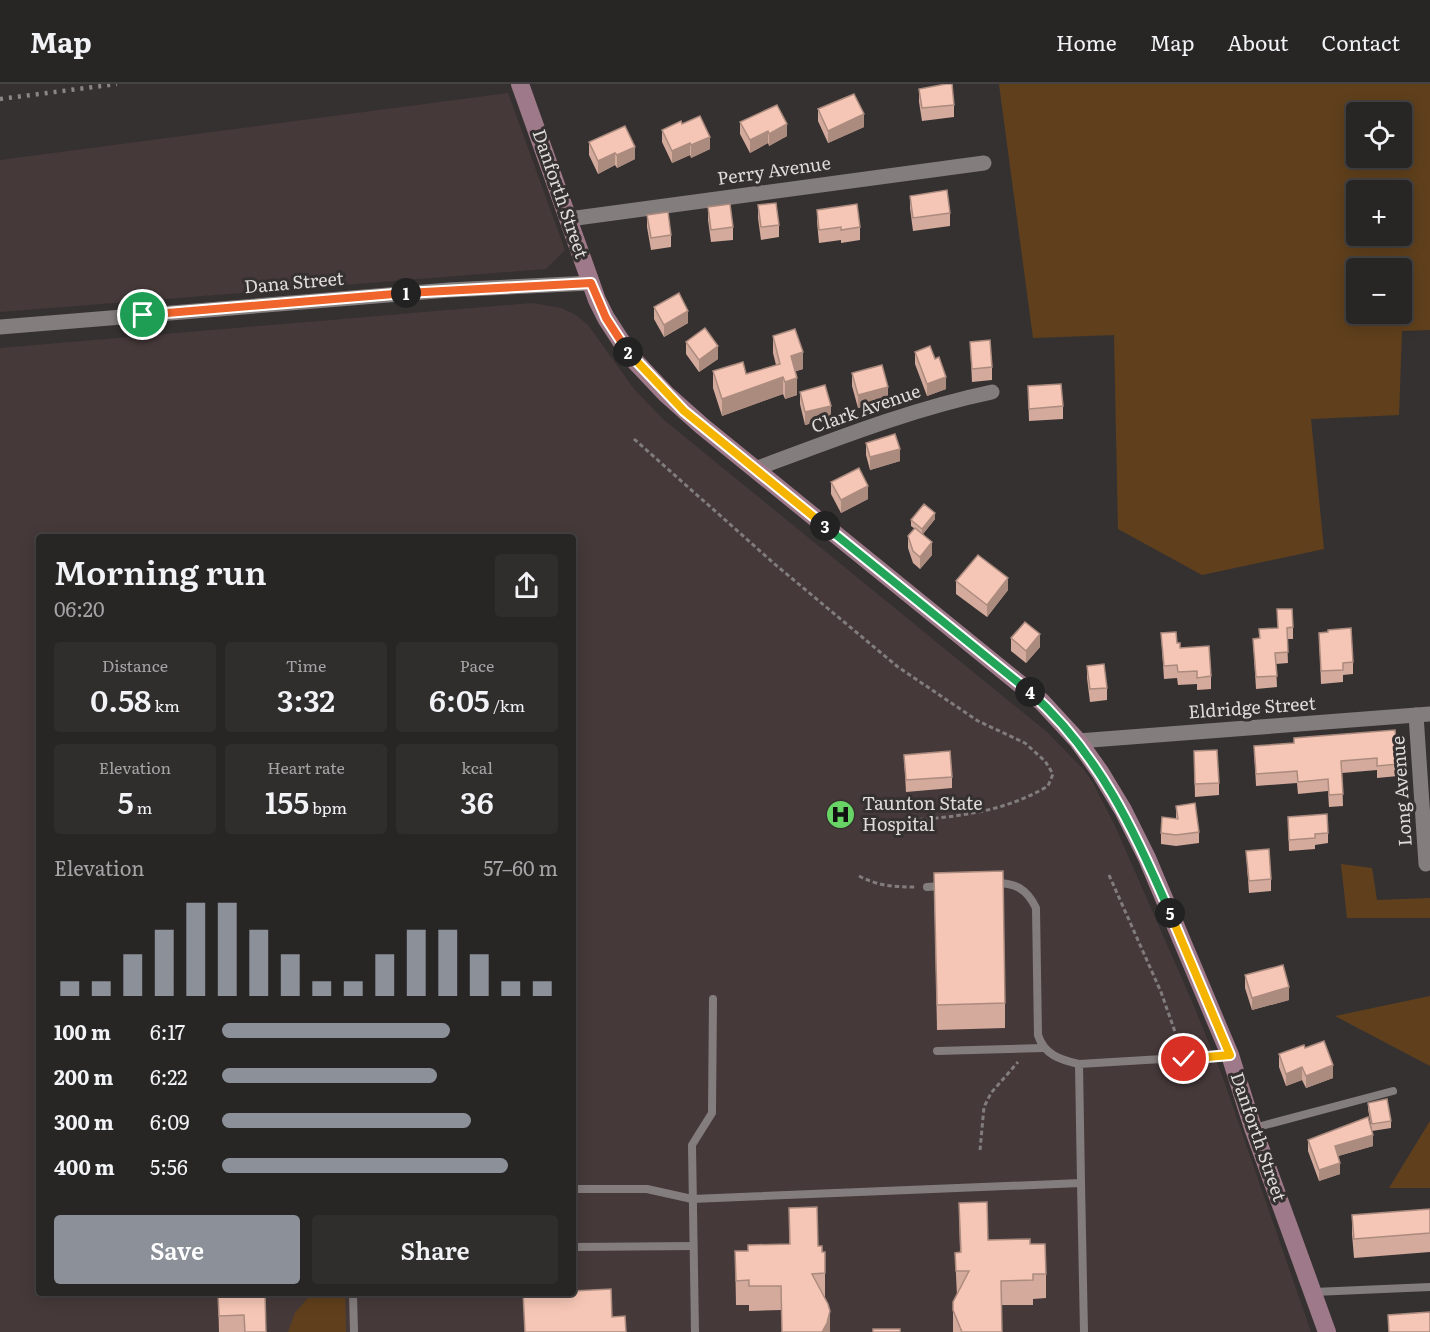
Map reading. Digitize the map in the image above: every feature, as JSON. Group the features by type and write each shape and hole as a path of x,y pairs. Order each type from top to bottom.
{"street":[{"name":"Danforth Street","path":"520,84 591,283 606,318 632,358 684,411 1029,690 1078,741 1110,788 1147,858 1230,1055 1253,1128 1327,1332"},
{"name":"Perry Avenue","path":"569,219 984,163"},
{"name":"Dana Street","path":"0,327 449,290 591,283"},
{"name":"Clark Avenue","path":"755,469 902,416 992,392"},
{"name":"Eldridge Street","path":"1078,741 1423,715"},
{"name":"Long Avenue","path":"1423,715 1426,864"}],"lane":[{"path":"989,883 1017,886 1029,894 1036,908 1037,1030 1044,1048 1064,1061 1080,1064 1230,1055"},
{"path":"927,887 947,886"},
{"path":"695,1332 692,1145 712,1113 713,999"},
{"path":"937,1051 1044,1048"},
{"path":"1080,1064 1084,1332"},
{"path":"1253,1128 1393,1091"},
{"path":"576,1189 647,1188 692,1199 1081,1184"},
{"path":"576,1247 693,1246"},
{"path":"1312,1292 1430,1287"},
{"path":"353,1296 354,1332"}],"path":[{"path":"634,439 777,566 897,667 978,722 1024,743 1045,761 1053,774 1048,786 1004,807 950,818 885,822"},
{"path":"1109,875 1161,992 1184,1059"},
{"path":"858,876 888,888 927,887"},
{"path":"980,1150 983,1115 987,1100 1029,1049"}],"shaded area":[{"path":"999,84 1430,84 1430,330 1402,331 1399,415 1311,419 1324,549 1202,575 1118,529 1114,335 1033,338"},
{"path":"508,93 565,250 546,269 0,312 0,160"},
{"name":"Taunton State Hospital","path":"532,303 561,308 576,315 588,325 634,389 664,420 1047,732 1084,770 1115,826 1222,1075 1311,1332 0,1332 0,348"},
{"path":"1341,864 1372,868 1377,900 1430,898 1430,918 1347,918"},
{"path":"1430,996 1430,1066 1335,1016"},
{"path":"1430,1121 1430,1188 1389,1188"},
{"path":"309,1296 345,1296 346,1332 288,1332 295,1313"}],"building":[{"path":"952,84 954,105 922,108 919,89"},
{"path":"854,94 864,114 828,131 818,109"},
{"path":"777,105 787,124 769,134 768,131 750,140 740,122"},
{"path":"700,116 710,137 672,151 662,130 681,121 682,124"},
{"path":"625,126 635,147 598,161 589,142"},
{"path":"947,190 950,213 913,218 910,196"},
{"path":"776,203 779,225 761,227 758,205"},
{"path":"730,204 733,227 711,230 708,207"},
{"path":"857,204 860,227 819,230 817,210"},
{"path":"668,212 671,235 651,238 647,215"},
{"path":"679,293 688,311 664,325 654,307"},
{"path":"705,328 718,346 699,360 686,342"},
{"path":"795,329 803,352 791,356 797,378 785,382 783,377 722,399 713,371 743,362 746,374 780,364 773,336"},
{"path":"990,340 992,367 972,369 970,342"},
{"path":"930,346 935,359 939,357 946,377 927,384 915,352"},
{"path":"882,365 888,387 858,395 852,373"},
{"path":"1061,384 1063,406 1029,409 1028,386"},
{"path":"825,385 831,406 805,412 800,392"},
{"path":"895,434 900,449 870,457 866,443"},
{"path":"859,468 868,486 841,500 831,482"},
{"path":"924,504 935,513 922,529 911,520"},
{"path":"915,528 932,542 920,557 913,551 908,536"},
{"path":"978,555 1008,578 987,605 956,581"},
{"path":"1277,609 1292,609 1293,627 1287,628 1288,652 1275,653 1277,676 1256,677 1253,639 1260,638 1259,629 1278,628"},
{"path":"1025,622 1040,634 1026,651 1011,638"},
{"path":"1351,628 1353,662 1343,663 1343,670 1321,671 1319,633"},
{"path":"1176,632 1180,648 1209,646 1211,676 1197,678 1197,671 1178,672 1177,665 1164,666 1161,633"},
{"path":"1104,664 1107,688 1090,689 1087,666"},
{"path":"1395,730 1398,764 1377,766 1377,758 1341,761 1343,794 1329,795 1328,779 1298,782 1297,771 1256,774 1254,746 1294,743 1294,738"},
{"path":"1217,750 1219,783 1195,784 1194,751"},
{"path":"950,751 952,777 906,780 904,755"},
{"path":"1195,803 1199,832 1176,835 1161,833 1162,817 1178,819 1176,806"},
{"path":"1327,814 1328,833 1315,834 1315,838 1289,840 1288,817"},
{"path":"1269,849 1271,879 1249,881 1246,851"},
{"path":"1003,871 1005,1003 937,1005 934,873"},
{"path":"1283,965 1289,987 1252,998 1245,975"},
{"path":"1324,1041 1333,1065 1306,1076 1302,1067 1286,1074 1279,1054"},
{"path":"1387,1099 1391,1121 1372,1124 1368,1103"},
{"path":"1368,1117 1373,1135 1335,1146 1340,1163 1319,1170 1308,1140"},
{"path":"987,1202 988,1240 1030,1239 1030,1244 1045,1244 1046,1274 1033,1274 1033,1280 1001,1281 1002,1332 962,1332 953,1310 953,1302 969,1271 956,1271 955,1253 961,1252 959,1203"},
{"path":"817,1207 818,1246 822,1246 822,1252 825,1252 825,1273 812,1274 828,1304 830,1311 827,1323 822,1332 782,1332 781,1286 749,1286 749,1280 736,1281 735,1251 748,1251 748,1245 790,1244 789,1208"},
{"path":"1430,1209 1430,1233 1354,1239 1352,1215"},
{"path":"611,1289 612,1317 625,1316 626,1332 525,1332 523,1296 576,1296 576,1291"},
{"path":"218,1296 265,1296 266,1332 245,1332 244,1315 219,1316"},
{"path":"1430,1312 1430,1332 1389,1332 1388,1315"},
{"path":"873,1329 900,1329 900,1332 873,1332"}],"railway":[{"path":"0,99 117,84"}],"place":[{"name":"Taunton State Hospital","path":"841,814"}],"route":[{"path":"143,315 449,290 591,283 606,318 632,358 684,411 1029,690 1078,741 1123,810 1147,858 1230,1055 1184,1059"}]}
